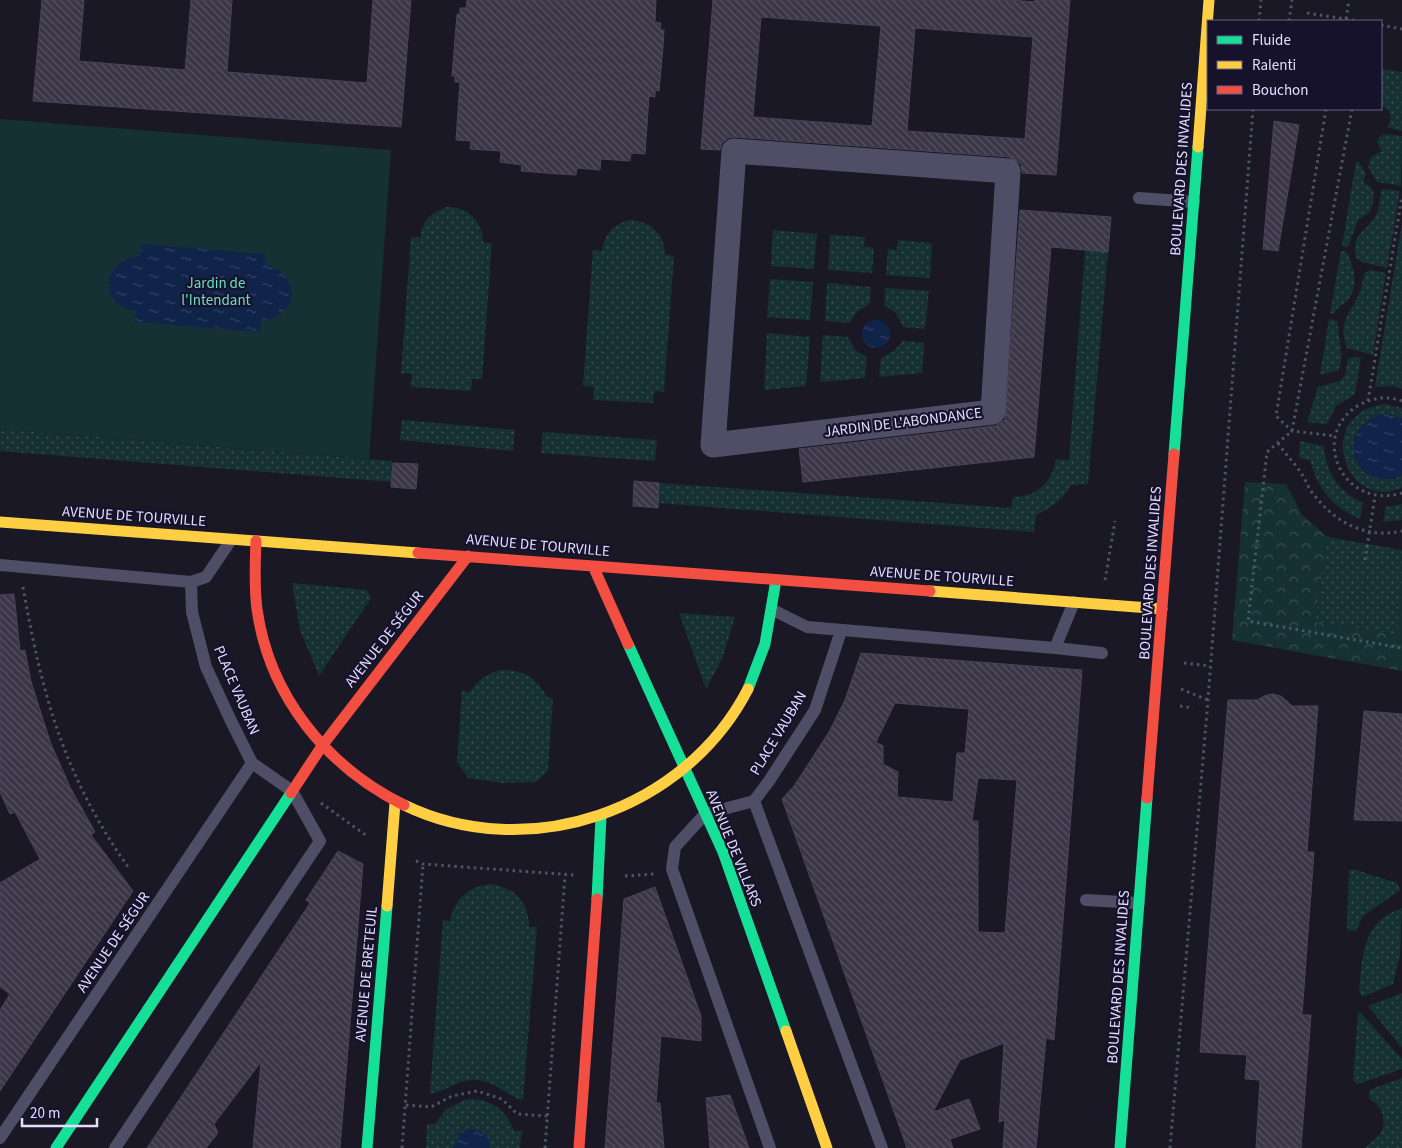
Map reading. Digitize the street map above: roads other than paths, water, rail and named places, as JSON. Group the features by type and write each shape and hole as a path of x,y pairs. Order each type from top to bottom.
{"main road":[{"name":"BOULEVARD DES INVALIDES","path":"1208,20 1209,0"},
{"name":"BOULEVARD DES INVALIDES","path":"1120,1148 1207,27"},
{"name":"AVENUE DE TOURVILLE","path":"0,522 1162,609"},
{"path":"256,541 254,582 259,620 267,654 295,712 322,746 357,779 396,803 444,822 495,831 549,830 601,817 646,797 684,769 717,736 739,706 755,675 774,610 776,580"},
{"name":"AVENUE DE SÉGUR","path":"56,1148 322,746 468,556"},
{"name":"AVENUE DE VILLARS","path":"593,566 722,852 827,1148"},
{"name":"AVENUE DE BRETEUIL","path":"367,1148 396,803"},
{"path":"579,1148 600,876 601,817"}],"street":[{"name":"JARDIN DE L'ABONDANCE","path":"734,152 1008,172 993,412 713,445 734,152"}],"lane":[{"path":"1139,198 1194,202"},
{"path":"0,565 191,582 206,577 232,539"},
{"name":"PLACE VAUBAN","path":"191,582 192,612 206,667 252,763 292,791"},
{"path":"1055,648 1074,602"},
{"path":"774,610 806,627 1102,652"},
{"name":"PLACE VAUBAN","path":"754,801 815,710 842,631"},
{"name":"AVENUE DE SÉGUR","path":"0,1138 252,763"},
{"path":"115,1148 320,841 292,791"},
{"path":"770,1148 672,869 675,847 705,814 754,801 882,1148"},
{"path":"1086,900 1139,903"}],"water":[{"path":"141,244 266,254 265,264 277,269 290,286 292,295 289,304 283,312 274,317 261,320 260,332 135,322 136,311 123,307 114,300 110,292 109,282 111,273 118,265 127,259 140,256"},
{"path":"876,320 886,324 890,334 886,344 876,348 866,344 862,334 866,324"},
{"path":"1383,414 1393,415 1402,419 1402,475 1386,479 1372,477 1362,469 1355,458 1354,446 1357,433 1367,422"},
{"path":"468,1129 484,1133 490,1143 490,1148 453,1148 459,1135"}],"park label":[{"name":"Jardin de l'Intendant","path":"216,292"}]}
